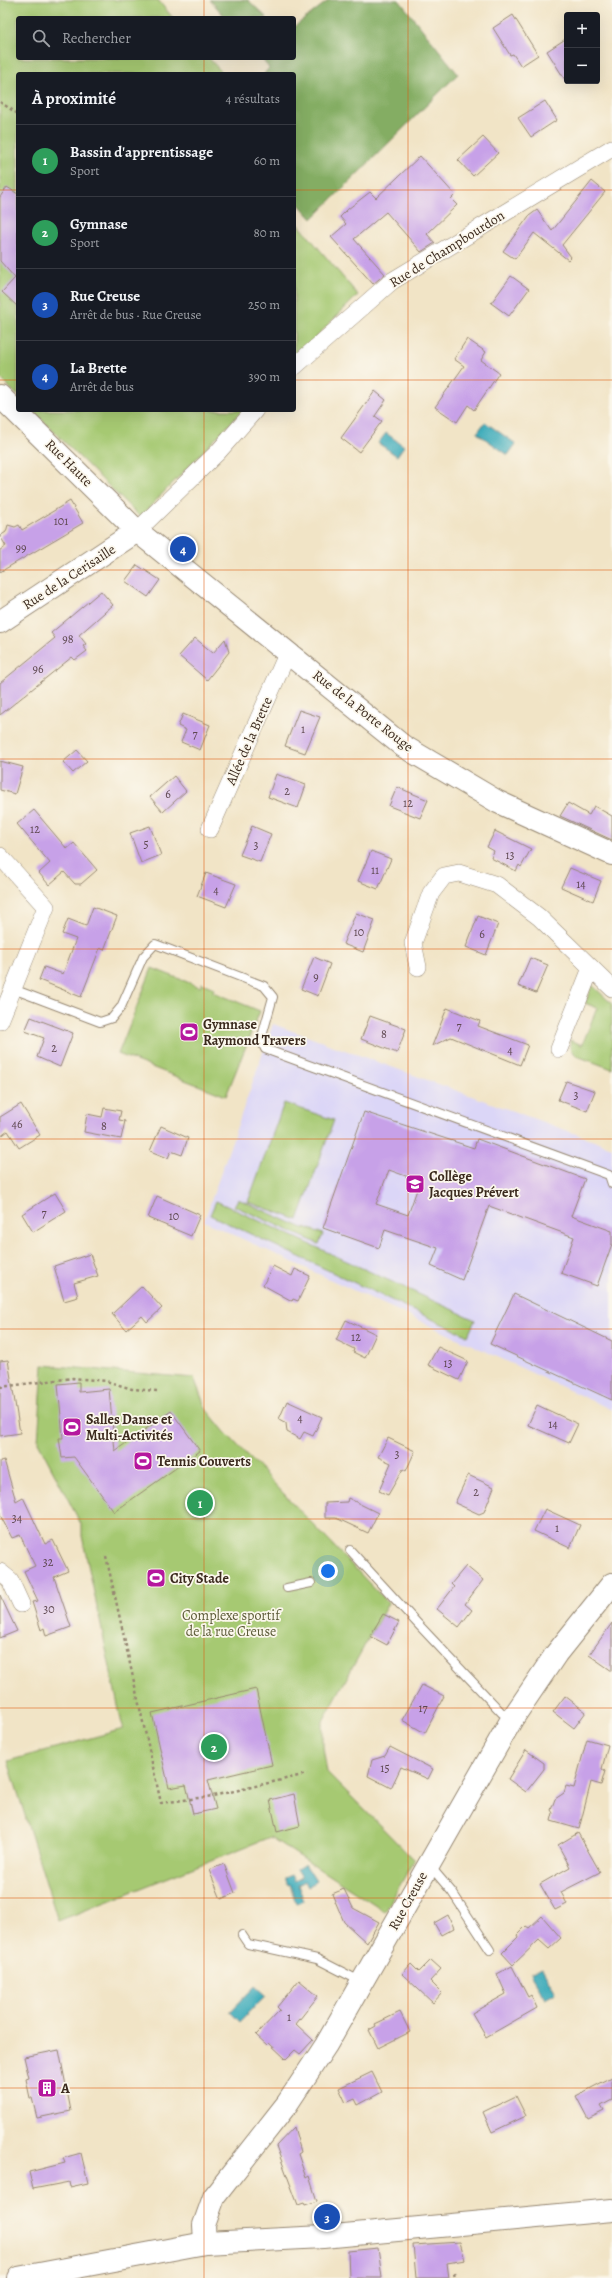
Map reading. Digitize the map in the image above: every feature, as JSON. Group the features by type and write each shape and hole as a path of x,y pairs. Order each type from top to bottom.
{"street":[{"name":"Rue de Champbourdon","path":"296,360 392,281 612,148"},
{"name":"Rue Haute","path":"0,396 16,412"},
{"name":"Rue Haute","path":"16,412 137,531"},
{"path":"137,531 218,452 253,412"},
{"name":"Rue de la Cerisaille","path":"0,622 137,531"},
{"name":"Rue de la Porte Rouge","path":"137,531 403,746 498,802 612,854"},
{"name":"Allée de la Brette","path":"210,829 288,652"},
{"path":"0,856 46,907 0,1021"},
{"path":"418,967 413,943 431,893 444,876 459,873 496,886 539,917 612,988"},
{"path":"559,1049 591,968"},
{"path":"0,1572 10,1580 21,1604"},
{"name":"Rue Creuse","path":"205,2243 204,2225 214,2198 287,2104 326,2045 512,1719 556,1654 612,1584"},
{"path":"18,2278 175,2247 205,2243 322,2237 612,2210"}],"lane":[{"path":"13,989 100,1022 112,1018 120,1007 143,957 155,944 264,986 272,997 262,1040 265,1049 609,1175 612,1184"},
{"path":"350,1550 502,1713 512,1719"},
{"path":"287,1588 311,1583"},
{"path":"429,1864 452,1892 490,1950"},
{"path":"242,1935 248,1944 317,1959 363,1982"}],"path":[{"path":"0,102 16,113"},
{"path":"0,1387 73,1378 106,1381 132,1389 158,1391"},
{"path":"106,1556 161,1803 213,1796 307,1774"},
{"path":"454,2273 455,2278"}],"shaded area":[{"name":"Collège Jacques Prévert","path":"273,1024 612,1147 612,1410 204,1221"}],"green space":[{"path":"0,0 158,0 171,16 16,16 16,60 211,60 221,72 16,72 16,394 0,378"},
{"path":"210,0 248,0 265,16 224,16"},
{"path":"329,0 399,0 458,74 312,219 296,201 296,72 266,72 269,68 263,60 296,60 296,25"},
{"path":"296,221 358,295 296,357"},
{"path":"34,412 241,412 140,517"},
{"name":"Gymnase Raymond Travers","path":"152,968 200,987 202,983 214,988 213,992 260,1011 226,1096 118,1054"},
{"path":"592,985 612,1004 612,1069 577,1056 570,1049 570,1040 582,1045 597,1008 585,1003"},
{"path":"284,1103 334,1120 298,1220 248,1202"},
{"path":"238,1199 305,1229 305,1227 323,1234 319,1244 234,1206"},
{"path":"216,1201 475,1320 468,1336 210,1215"},
{"name":"Complexe sportif de la rue Creuse","path":"43,1365 194,1378 206,1409 224,1431 388,1603 323,1721 323,1747 327,1772 414,1860 385,1912 270,1837 58,1921 8,1761 123,1729 82,1536 82,1526 38,1442"}],"water":[{"path":"485,422 516,444 508,455 477,433"},
{"path":"386,433 404,446 397,456 378,443"},
{"path":"305,1864 316,1881 308,1887 305,1881 298,1885 304,1901 296,1904 290,1884 288,1885 285,1878 292,1875 295,1881 302,1877 297,1869"},
{"path":"542,1968 556,1993 545,1999 530,1974"},
{"path":"255,1986 266,1996 240,2022 230,2012"}],"building":[{"path":"513,15 538,55 521,66 513,54 510,55 493,28"},
{"path":"564,40 564,78 547,51"},
{"path":"545,101 557,120 531,137 518,118"},
{"path":"483,137 498,153 473,176 458,160"},
{"path":"420,156 455,195 451,199 457,205 427,234 435,243 421,252 386,212 354,239 385,274 373,284 331,237 346,224 340,217 348,209 370,192 376,198"},
{"path":"592,181 605,192 562,245 571,257 568,260 534,233 515,259 503,251 529,216 537,210 552,231"},
{"path":"7,187 16,193 16,305 2,292 15,278 0,261 0,197"},
{"path":"511,276 529,289 509,316 491,303"},
{"path":"467,339 486,352 481,360 499,373 474,410 468,405 457,422 435,407 464,366 454,359"},
{"path":"375,391 386,400 375,416 382,421 359,452 341,438"},
{"path":"70,501 83,523 0,572 0,550 6,546 0,536 6,532 8,525 15,527 19,525 22,530"},
{"path":"137,565 160,580 148,597 125,581"},
{"path":"101,591 113,605 79,635 86,644 83,646 87,651 75,660 72,657 0,715 0,683 55,638 51,633"},
{"path":"195,638 213,653 225,639 229,652 207,680 179,656"},
{"path":"299,710 320,717 305,753 285,746"},
{"path":"183,714 210,725 200,750 181,742 186,730 178,726"},
{"path":"77,750 87,761 73,773 63,762"},
{"path":"0,761 23,767 15,794 0,790"},
{"path":"276,774 306,785 298,808 268,797"},
{"path":"174,776 186,791 163,812 150,797"},
{"path":"397,787 428,800 420,818 389,806"},
{"path":"568,803 589,815 594,806 612,816 612,840 560,816"},
{"path":"34,810 67,849 74,843 97,870 81,884 75,884 64,872 49,885 39,873 50,863 17,824"},
{"path":"150,826 161,855 141,863 130,833"},
{"path":"252,826 271,834 260,862 240,855"},
{"path":"495,831 531,849 521,867 519,865 516,871 491,858 494,851 487,847"},
{"path":"371,851 391,859 378,889 358,881"},
{"path":"570,868 601,881 593,901 561,887"},
{"path":"206,873 236,884 226,907 197,896"},
{"path":"93,907 117,916 104,950 100,948 81,997 39,980 44,967 63,974 76,939 62,934 68,919 86,926"},
{"path":"356,913 375,920 363,952 343,944"},
{"path":"478,916 498,924 486,955 466,947"},
{"path":"314,957 330,964 318,996 301,989"},
{"path":"530,958 548,965 536,993 518,986"},
{"path":"447,1008 480,1021 478,1026 528,1045 520,1065 451,1037 432,1046"},
{"path":"370,1016 406,1029 397,1053 361,1039"},
{"path":"31,1017 73,1033 60,1067 37,1057 44,1038 25,1031"},
{"path":"566,1081 595,1091 587,1111 558,1100"},
{"path":"21,1104 40,1135 19,1148 8,1131 0,1137 0,1117"},
{"path":"104,1108 121,1111 119,1120 125,1121 121,1139 84,1132 87,1114 102,1117"},
{"path":"364,1112 474,1148 477,1139 585,1179 571,1216 612,1231 612,1244 597,1286 561,1273 574,1237 489,1206 462,1280 431,1266 438,1248 385,1230 379,1248 323,1228","holes":["389,1170 420,1181 408,1215 376,1204"]},
{"path":"161,1126 188,1138 182,1155 171,1151 168,1158 150,1151"},
{"path":"55,1193 66,1211 33,1232 22,1214"},
{"path":"157,1196 200,1215 191,1236 148,1218"},
{"path":"90,1254 98,1276 74,1283 78,1297 64,1301 54,1266"},
{"path":"273,1266 292,1276 295,1269 310,1276 298,1301 293,1299 292,1301 263,1285"},
{"path":"142,1286 162,1308 147,1322 142,1316 126,1330 112,1314"},
{"path":"514,1294 612,1341 612,1400 490,1344"},
{"path":"346,1320 376,1334 365,1358 353,1352 354,1349 336,1340"},
{"path":"438,1347 468,1361 459,1380 428,1365"},
{"path":"8,1360 20,1433 0,1436 0,1361"},
{"path":"79,1382 79,1392 109,1389 115,1451 171,1411 200,1451 114,1512 74,1457 62,1458 59,1438 63,1438 58,1384"},
{"path":"287,1401 322,1417 313,1436 304,1432 300,1439 287,1432 286,1423 279,1419"},
{"path":"537,1405 578,1424 569,1443 528,1425"},
{"path":"388,1438 415,1451 406,1471 403,1469 388,1495 379,1491 391,1463 378,1457"},
{"path":"4,1460 16,1501 23,1497 45,1544 53,1540 68,1571 54,1577 71,1627 46,1636 44,1628 41,1630 32,1602 38,1601 24,1571 35,1566 20,1535 12,1538 0,1515 0,1461"},
{"path":"468,1475 494,1487 484,1512 479,1514 455,1503"},
{"path":"348,1498 378,1513 368,1533 336,1518 325,1518 325,1503 347,1502"},
{"path":"545,1509 580,1525 570,1548 534,1531"},
{"path":"466,1566 483,1580 465,1604 472,1610 459,1627 437,1609 454,1587 451,1584"},
{"path":"0,1595 17,1631 0,1638"},
{"path":"383,1614 399,1622 387,1645 370,1636"},
{"path":"612,1623 612,1671 589,1655"},
{"path":"422,1685 444,1696 425,1733 402,1720"},
{"path":"256,1689 272,1765 208,1780 216,1809 193,1814 186,1785 169,1788 152,1713"},
{"path":"565,1696 586,1712 574,1728 553,1712"},
{"path":"587,1739 608,1745 602,1769 605,1771 601,1785 591,1782 579,1829 551,1821 553,1813 551,1810 555,1799 564,1793 566,1786 574,1788"},
{"path":"390,1747 433,1769 428,1779 401,1767 391,1788 368,1776 372,1760 385,1756"},
{"path":"526,1750 544,1763 544,1769 526,1792 508,1779"},
{"path":"294,1794 300,1826 277,1832 270,1800"},
{"path":"578,1833 600,1872 561,1892 567,1904 555,1910 540,1884 570,1867 558,1845"},
{"path":"224,1864 235,1893 221,1899 209,1870"},
{"path":"344,1889 353,1908 379,1922 367,1943 344,1922 332,1894"},
{"path":"448,1915 454,1928 441,1935 434,1923"},
{"path":"542,1916 561,1938 549,1949 539,1940 513,1965 502,1953 518,1937 517,1935 526,1926 529,1928"},
{"path":"431,1960 441,1969 430,1981 442,1993 433,2003 402,1974 411,1964 419,1972"},
{"path":"512,1966 528,1997 531,1995 537,2008 486,2037 472,2013 506,1994 497,1974"},
{"path":"299,1980 318,1996 296,2024 313,2040 300,2054 295,2050 286,2059 269,2043 267,2045 256,2035 280,2010 277,2007"},
{"path":"400,2012 410,2032 378,2048 369,2030 376,2026 375,2024"},
{"name":"A","path":"59,2050 71,2111 37,2118 32,2098 30,2098 26,2079 29,2078 24,2057"},
{"path":"372,2072 382,2092 358,2105 355,2099 346,2103 339,2088"},
{"path":"612,2077 612,2100 601,2106 604,2111 588,2119 576,2096"},
{"path":"516,2096 526,2116 492,2132 483,2112"},
{"path":"294,2127 301,2152 298,2154 306,2178 309,2176 317,2201 305,2205 304,2203 298,2205 276,2146"},
{"path":"81,2153 88,2183 70,2187 69,2182 33,2189 29,2172 65,2163 63,2158"},
{"path":"460,2242 465,2260 447,2263 449,2278 416,2278 413,2245"},
{"path":"378,2248 382,2278 349,2278 348,2251"}],"place":[{"name":"La Brette","path":"183,549"},
{"name":"Gymnase Raymond Travers","path":"189,1032"},
{"name":"Collège Jacques Prévert","path":"415,1184"},
{"name":"Salles Danse et Multi-Activités","path":"72,1427"},
{"name":"Tennis Couverts","path":"143,1461"},
{"name":"Bassin d'apprentissage","path":"200,1503"},
{"name":"City Stade","path":"156,1578"},
{"name":"Gymnase","path":"214,1747"},
{"name":"A","path":"47,2088"},
{"name":"Rue Creuse","path":"327,2217"}]}
